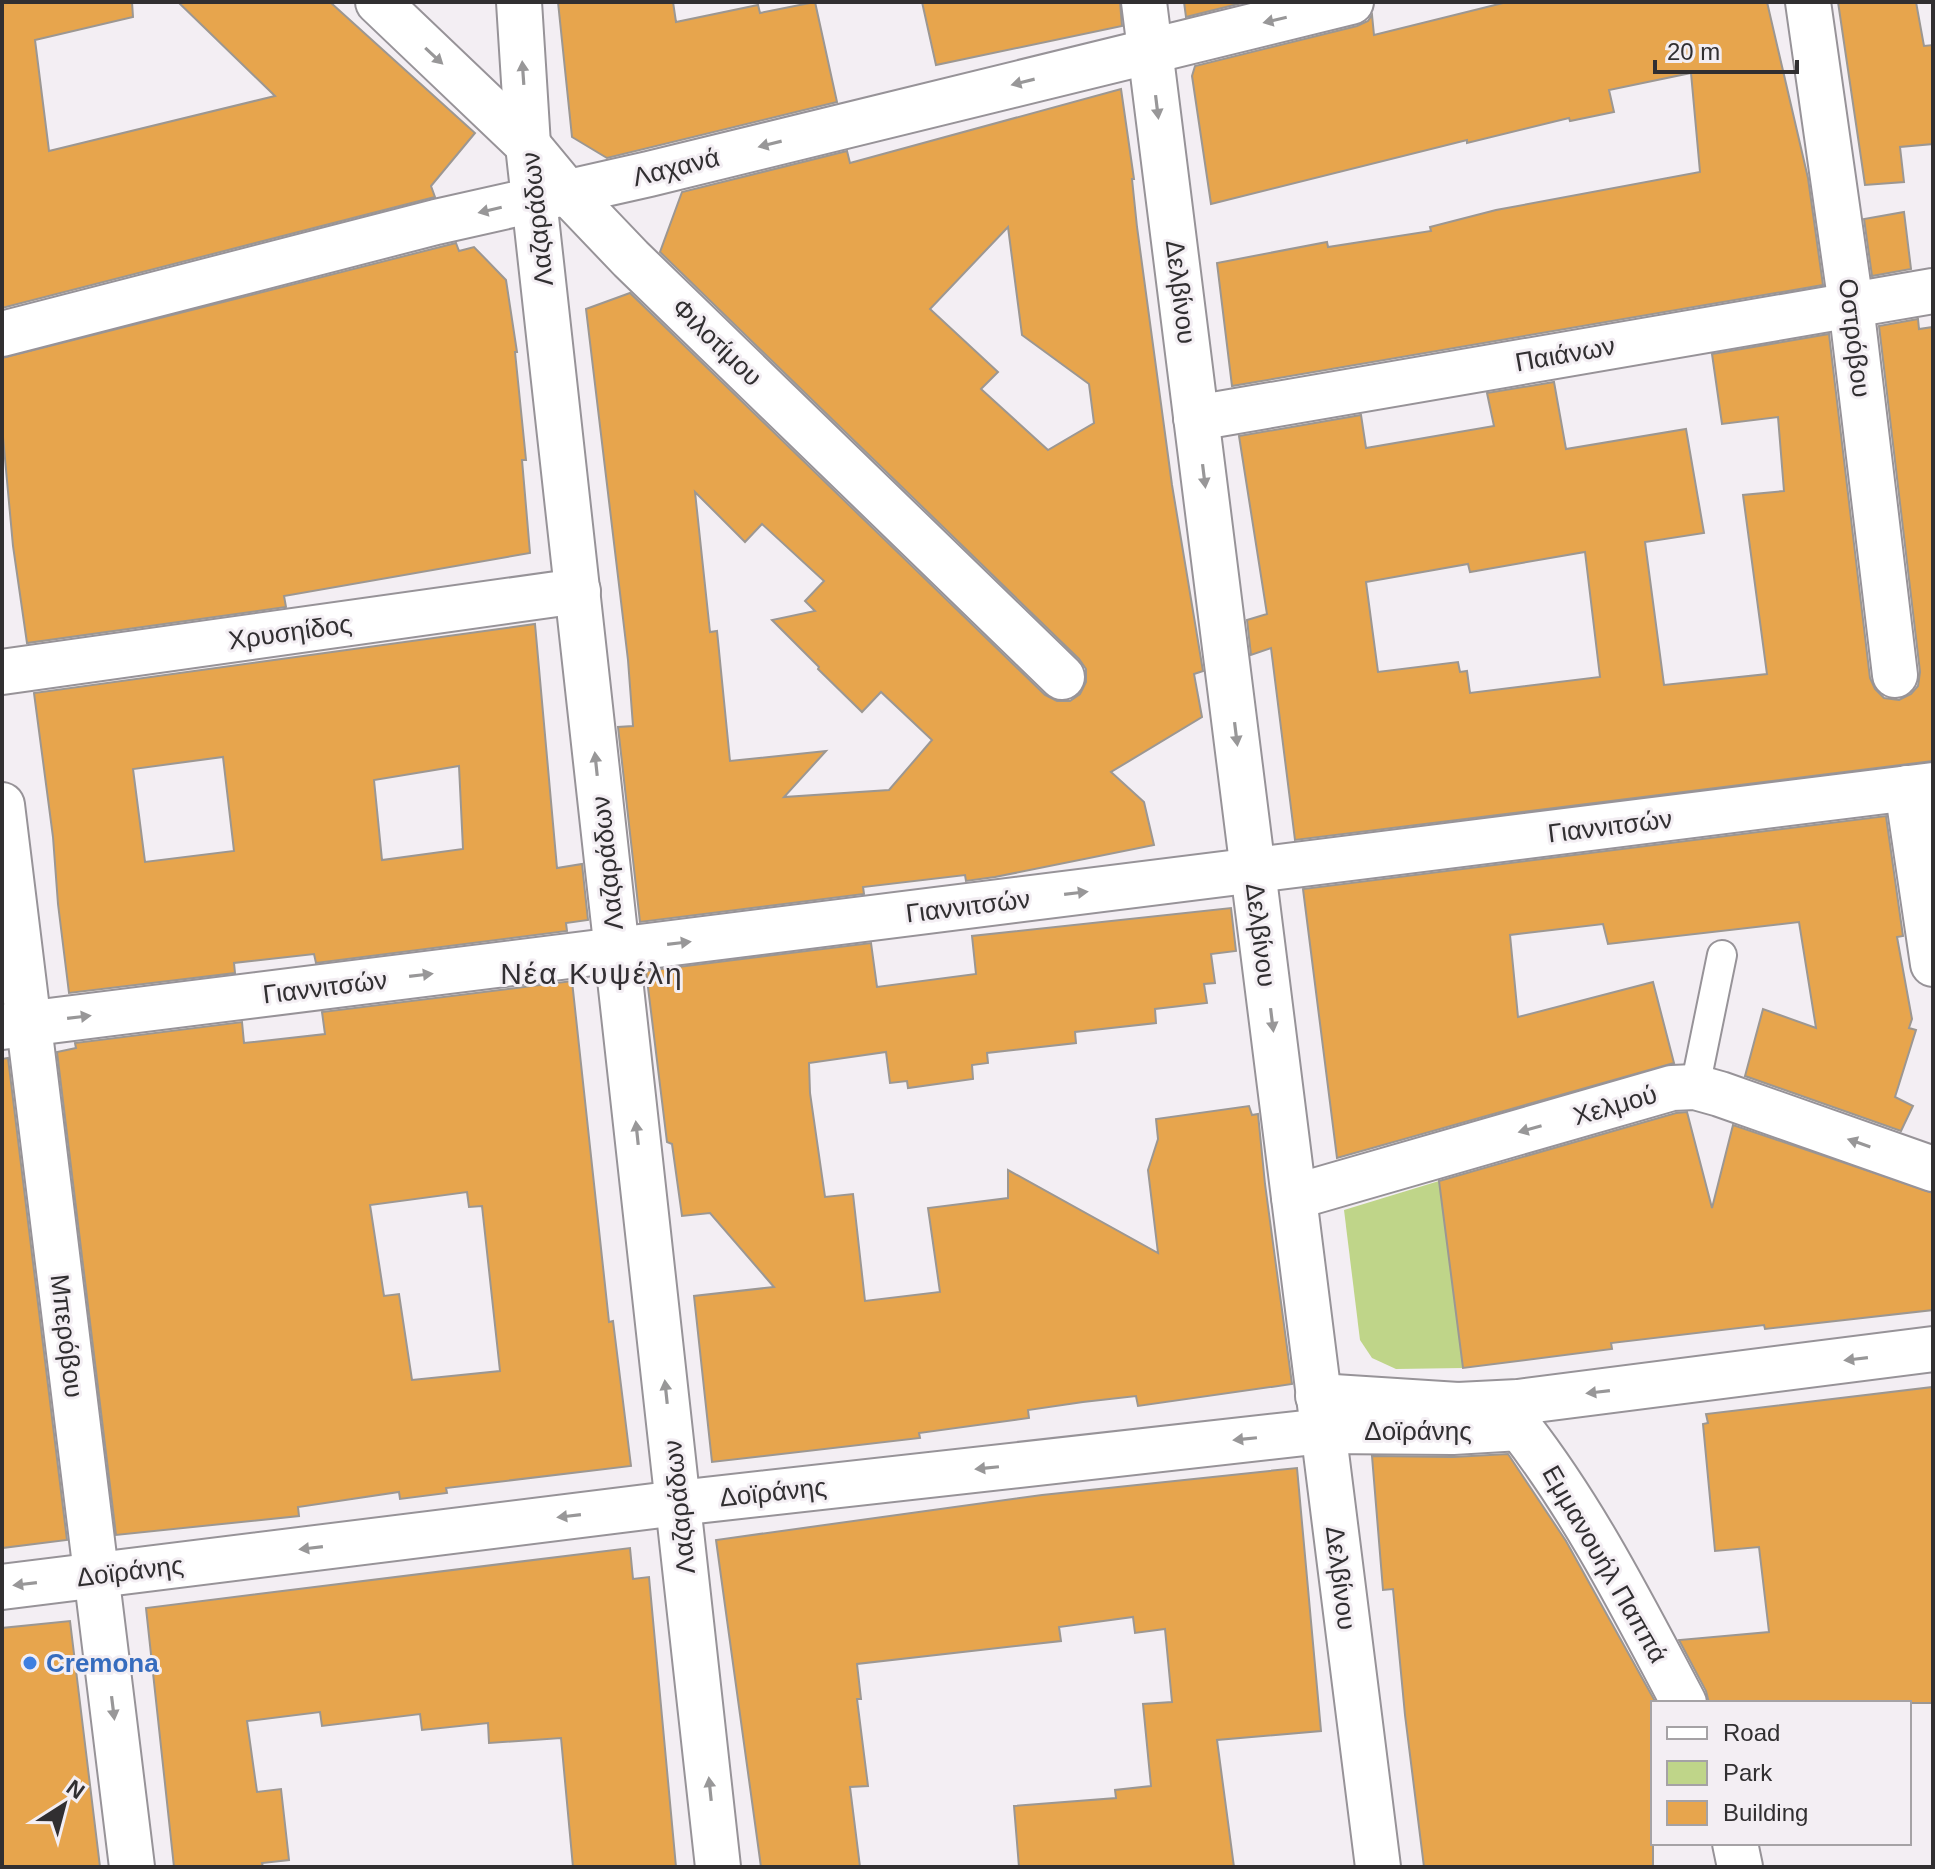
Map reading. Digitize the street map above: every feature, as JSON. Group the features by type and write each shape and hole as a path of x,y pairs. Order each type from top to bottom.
{"street":[{"path":"378,2 528,145"},
{"name":"Λαζαράδων","path":"519,2 528,145 550,196 578,591 718,1867"},
{"name":"Δελβίνου","path":"1144,2 1378,1867"},
{"name":"Λαχανά","path":"2,334 550,196 1351,2"},
{"name":"Οστρόβου","path":"1808,2 1851,305 1895,675"},
{"name":"Φιλοτίμου","path":"550,196 631,259 1062,677"},
{"name":"Παιάνων","path":"1196,418 1933,291"},
{"name":"Χρυσηίδος","path":"2,672 578,591"},
{"path":"1920,787 1933,964"},
{"name":"Γιαννιτσών","path":"15,1025 1920,787"},
{"name":"Μπερόβου","path":"2,805 15,1025 96,1575 132,1867"},
{"name":"Χελμού","path":"1294,1197 1672,1088 1695,1087 1933,1169"},
{"name":"Δοϊράνης","path":"2,1587 678,1503 1321,1414 1453,1432 1519,1415 1933,1349"},
{"name":"Εμμανουήλ Παππά","path":"1519,1415 1585,1522 1683,1701"},
{"path":"1735,1845 1740,1867"}],"lane":[{"path":"1695,1087 1722,955"}],"green space":[{"path":"1439,1181 1463,1368 1396,1369 1372,1358 1360,1340 1344,1210"}],"building":[{"path":"2,2 132,2 133,17 35,40 49,151 275,96 178,2 330,2 475,133 431,186 435,197 2,308"},
{"path":"558,2 673,2 676,22 758,5 760,13 815,2 837,102 607,158 572,137"},
{"path":"922,2 1120,2 1122,26 936,65"},
{"path":"1184,2 1246,2 1186,17"},
{"path":"1507,2 1767,2 1808,178 1823,285 1232,386 1217,263 1327,242 1328,247 1431,231 1430,227 1496,210 1700,172 1691,73 1609,90 1614,112 1570,121 1569,118 1467,143 1467,140 1211,204 1192,76 1195,66 1357,26 1368,21 1372,15 1374,35"},
{"path":"1838,2 1916,2 1924,46 1933,45 1933,144 1900,147 1904,182 1865,185"},
{"path":"1121,89 1172,485 1203,671 1194,674 1202,717 1111,772 1144,802 1154,845 995,877 966,881 965,875 863,887 864,894 640,922 618,727 633,726 628,660 586,309 630,293 1045,695 1057,701 1070,701 1080,694 1086,682 1086,669 1079,659 660,252 682,192 847,151 850,163","holes":["1008,227 1022,335 1089,384 1094,423 1048,450 981,389 998,372 930,309","695,492 745,542 762,524 824,581 805,601 815,611 772,620 818,669 862,712 881,692 932,740 889,790 784,797 826,751 730,761 717,631 710,632"]},
{"path":"1904,212 1911,269 1872,276 1864,219"},
{"path":"456,243 459,251 474,247 506,280 517,352 530,553 284,596 286,607 27,643 13,546 2,426 2,358"},
{"path":"1918,319 1919,329 1933,327 1933,761 1295,840 1271,648 1251,655 1247,620 1267,614 1239,436 1361,415 1366,448 1494,426 1487,393 1554,382 1566,449 1686,429 1704,533 1645,542 1664,685 1767,674 1743,495 1784,491 1778,417 1722,424 1712,354 1829,334 1870,678 1884,698 1899,700 1918,686 1920,672 1879,326","holes":["1585,552 1600,677 1470,693 1467,671 1460,672 1458,662 1378,672 1366,582 1468,564 1470,572"]},
{"path":"535,624 557,868 582,864 588,920 566,923 567,931 316,963 314,954 234,963 235,973 69,993 34,693","holes":["223,757 234,851 145,862 133,769","459,766 463,849 382,860 374,780"]},
{"path":"1886,816 1903,936 1897,937 1912,1019 1909,1028 1916,1030 1895,1097 1913,1106 1901,1131 1745,1076 1763,1009 1816,1028 1799,922 1608,944 1603,924 1510,935 1518,1017 1653,982 1674,1063 1337,1158 1303,889"},
{"path":"1231,908 1236,951 1211,954 1215,983 1204,984 1207,1003 1155,1009 1156,1023 1075,1032 1076,1043 987,1053 988,1063 972,1065 973,1079 908,1088 907,1081 890,1083 886,1052 809,1063 810,1093 825,1197 853,1194 865,1301 940,1292 928,1208 1008,1198 1008,1170 1158,1253 1148,1170 1158,1139 1156,1119 1249,1106 1252,1115 1258,1114 1292,1384 1138,1406 1136,1396 1083,1402 1028,1410 1029,1418 919,1433 920,1438 712,1462 694,1296 774,1287 710,1213 682,1216 672,1144 667,1142 646,971 871,943 877,987 976,974 972,936"},
{"path":"572,981 609,1322 613,1321 631,1466 446,1488 447,1493 400,1499 399,1492 298,1507 299,1516 116,1535 57,1052 76,1048 75,1043 242,1022 244,1043 325,1034 322,1012","holes":["467,1192 469,1207 482,1206 500,1371 412,1380 399,1294 384,1296 370,1205"]},
{"path":"8,1058 67,1540 2,1548 2,1059"},
{"path":"1687,1112 1712,1208 1733,1125 1933,1193 1933,1310 1611,1343 1612,1349 1463,1368 1439,1181"},
{"path":"1933,1387 1933,1703 1708,1701 1679,1640 1769,1632 1759,1547 1715,1551 1703,1424 1708,1423 1706,1414"},
{"path":"1508,1454 1566,1541 1655,1701 1651,1701 1653,1867 1424,1867 1393,1589 1383,1590 1372,1456"},
{"path":"1297,1468 1321,1731 1217,1740 1234,1867 1019,1867 1014,1806 1116,1798 1115,1790 1151,1786 1143,1704 1172,1702 1165,1629 1135,1633 1133,1617 1059,1627 1061,1641 857,1664 861,1699 857,1699 868,1786 850,1787 860,1867 761,1867 716,1540 1042,1495"},
{"path":"630,1548 633,1579 649,1577 676,1867 573,1867 561,1738 489,1743 488,1723 422,1730 420,1714 322,1726 320,1712 247,1721 257,1792 281,1789 289,1860 262,1863 263,1867 174,1867 146,1608"},
{"path":"70,1621 100,1867 2,1867 2,1628"}],"place":[{"name":"Cremona","path":"30,1663"}],"district":[{"name":"Νέα Κυψέλη","path":"592,974"}]}
